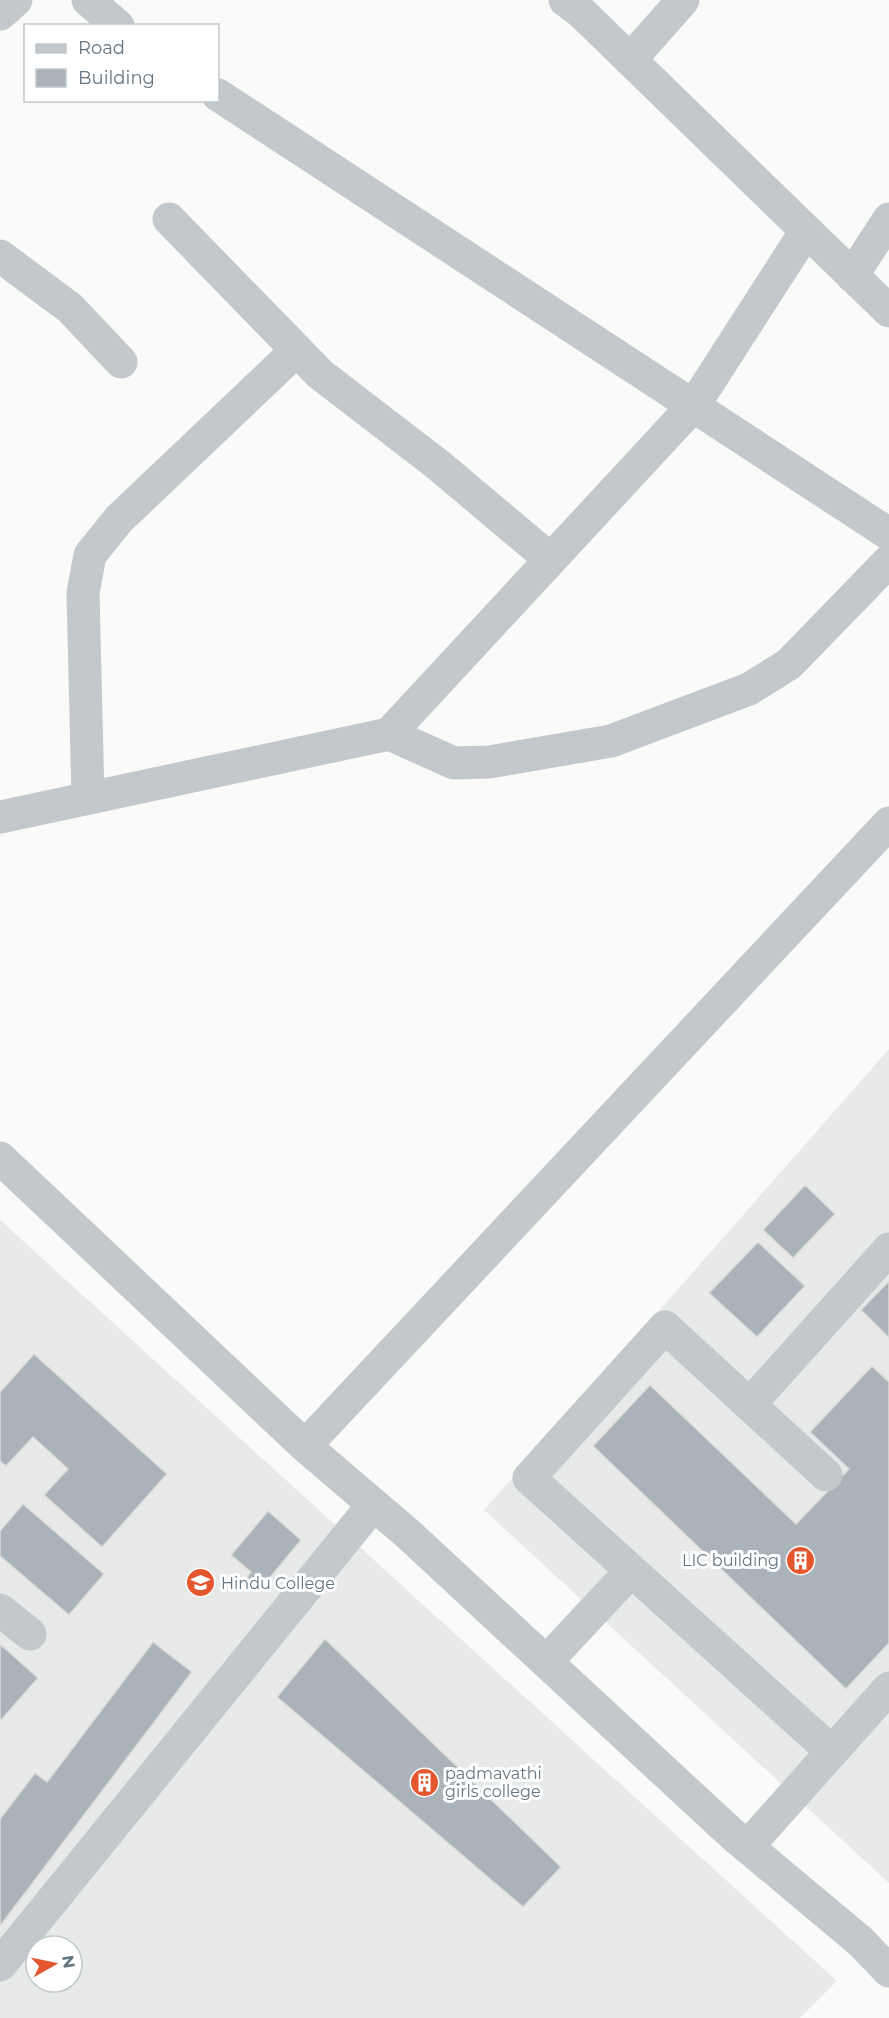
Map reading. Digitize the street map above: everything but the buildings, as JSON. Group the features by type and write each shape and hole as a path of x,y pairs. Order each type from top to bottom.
{"street":[{"path":"0,14 16,0"},
{"path":"88,0 116,24"},
{"path":"565,0 582,13 889,311"},
{"path":"630,60 683,0"},
{"path":"219,96 889,534"},
{"path":"169,219 320,374 437,464 550,560"},
{"path":"852,276 889,219"},
{"path":"0,817 388,734 694,405 806,231"},
{"path":"0,256 70,308 120,362"},
{"path":"88,798 83,593 90,555 119,519 297,350"},
{"path":"388,734 454,763 489,762 611,741 749,689 789,664 889,561"},
{"path":"305,1446 889,823"},
{"path":"0,1159 305,1446 407,1533 747,1847 860,1941 889,1971"},
{"path":"750,1404 889,1249"},
{"path":"826,1475 665,1327 528,1478 831,1751"},
{"path":"0,1965 373,1504"},
{"path":"546,1662 631,1571"},
{"path":"0,1610 30,1634"},
{"path":"747,1847 889,1688"}],"shaded area":[{"path":"889,1049 889,1883 484,1510"},
{"name":"Hindu College","path":"0,1220 837,1981 800,2018 0,2018"}],"place":[{"name":"LIC building","path":"800,1560"},
{"name":"Hindu College","path":"200,1583"},
{"name":"padmavathi girls college","path":"424,1782"}]}
